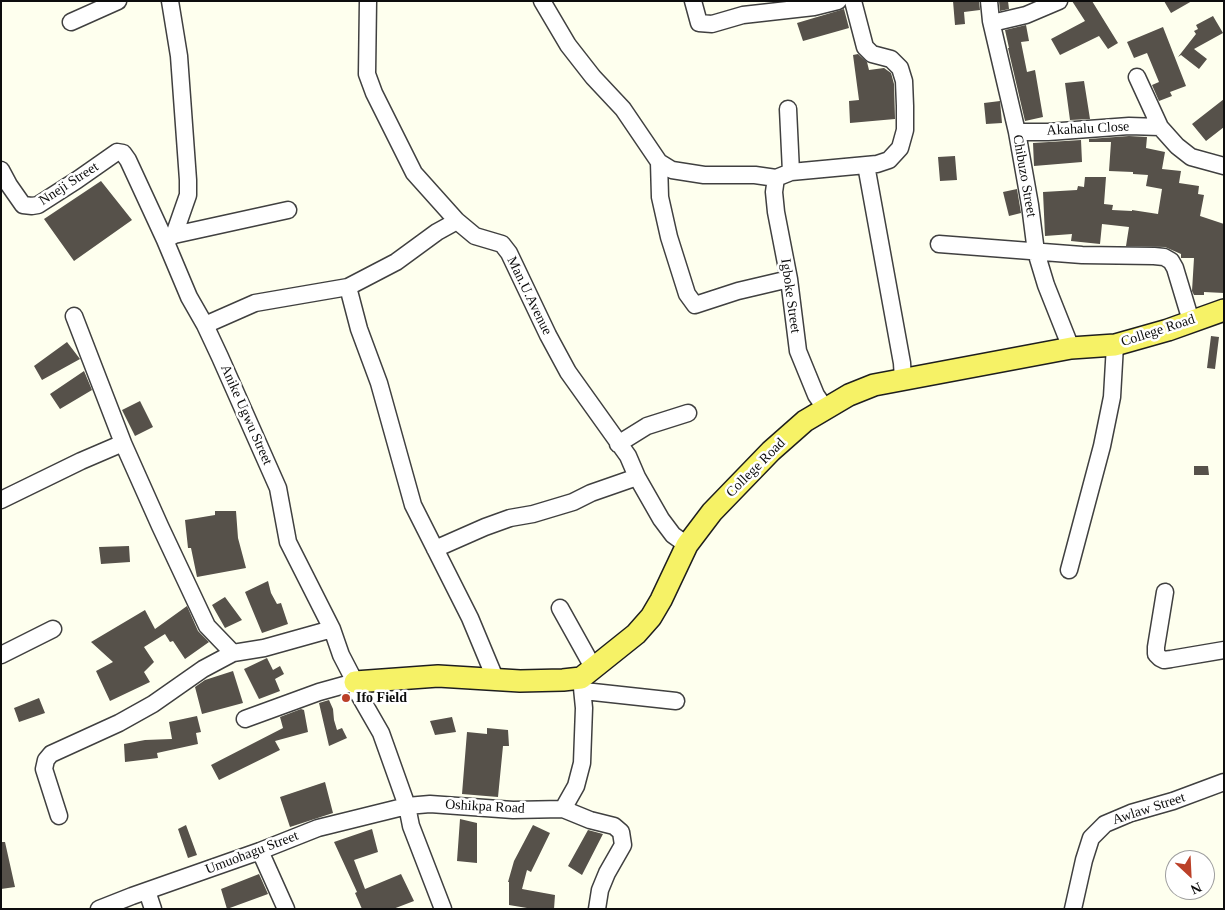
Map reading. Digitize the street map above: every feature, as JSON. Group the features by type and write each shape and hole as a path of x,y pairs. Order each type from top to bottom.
{"main road":[{"name":"College Road","path":"586,679 636,634 651,617 687,545 712,512 771,451 805,421 849,394 874,386 1071,348 1115,345 1168,330 1224,310"},
{"path":"355,682 438,676 520,681 586,679"}],"street":[{"path":"71,22 118,1"},
{"path":"170,1 179,56 188,195 170,237"},
{"name":"Man.U.Avenue","path":"368,1 368,74 374,93 414,173 457,221 475,236 502,244 509,253 568,372 628,456 637,477 661,519 673,535 687,545"},
{"path":"542,1 568,45 623,109 659,162 672,170 704,175 755,175 776,178 791,172 866,166 889,160 900,148 904,130 904,81 900,68 891,59 872,54 865,47 853,1"},
{"path":"693,1 699,23 712,24 743,15 797,5 814,7 838,1"},
{"name":"Chibuzo Street","path":"989,1 1030,205 1036,252 1046,285 1071,348"},
{"path":"992,23 1026,15 1060,1"},
{"path":"1137,77 1160,127 1177,146 1191,157 1224,166"},
{"path":"788,109 791,172"},
{"name":"Akahalu Close","path":"1016,132 1048,132 1129,126 1160,127"},
{"name":"Nneji Street","path":"1,170 23,205 32,206 38,205 117,152 122,153"},
{"name":"Anike Ugwu Street","path":"122,153 128,160 170,237 190,297 205,325 278,488 288,542 332,628 341,655 355,682 358,693 381,733 407,806 411,826 443,909"},
{"path":"659,162 660,197 669,237 687,294 695,305 738,291 789,279"},
{"path":"866,166 902,363 903,380"},
{"name":"Igboke Street","path":"776,178 774,192 776,212 789,279 798,351 816,394 825,408"},
{"path":"170,237 288,210"},
{"path":"205,325 255,303 348,287 396,262 437,232 457,221"},
{"path":"938,244 1082,255 1154,256 1164,258 1171,261 1175,268 1191,321"},
{"path":"348,287 359,329 379,383 401,468 413,505 470,618 495,678"},
{"path":"74,316 123,443 160,526 208,626 232,653"},
{"path":"1069,570 1102,446 1112,397 1115,345"},
{"path":"618,444 647,426 688,413"},
{"path":"1,500 123,443"},
{"path":"435,549 510,518 533,514 573,502 590,493 637,477"},
{"path":"1165,592 1156,646 1156,654 1160,658 1164,660 1224,650"},
{"path":"560,608 586,679 582,764 576,786 563,809 590,820 614,826 621,832 623,845 607,873 600,890 597,909"},
{"path":"59,816 44,769 46,760 51,754 153,704 203,669 232,653 264,648 332,628"},
{"path":"1,655 53,629"},
{"path":"586,679 676,702"},
{"path":"245,719 319,692 355,682"},
{"name":"Awlaw Street","path":"1073,909 1091,838 1105,824 1131,813 1173,801 1224,782"},
{"name":"Oshikpa Road","path":"407,806 430,804 512,810 563,809"},
{"name":"Umuohagu Street","path":"99,909 318,828 407,806"},
{"path":"260,851 286,909"},
{"path":"147,891 153,909"}],"building":[{"path":"953,1 979,1 980,10 964,12 965,24 955,25"},
{"path":"999,1 1008,1 1009,9 1000,11"},
{"path":"1072,1 1092,1 1118,43 1108,49 1099,36 1060,55 1051,39 1085,21"},
{"path":"1164,1 1192,1 1171,13"},
{"path":"844,9 849,28 803,41 797,23"},
{"path":"1213,16 1223,33 1194,49 1207,59 1199,69 1181,55 1178,57 1196,34 1194,31 1198,29 1196,25"},
{"path":"1026,25 1029,41 1021,42 1027,72 1035,70 1043,117 1025,121 1005,30"},
{"path":"1163,27 1186,86 1170,92 1172,96 1159,101 1152,85 1159,82 1147,53 1134,58 1127,42"},
{"path":"858,54 867,62 869,70 884,68 891,73 894,84 895,119 850,123 849,101 859,100 853,55"},
{"path":"1084,81 1090,119 1070,120 1065,83"},
{"path":"1224,99 1224,127 1206,141 1192,124"},
{"path":"1000,101 1002,123 986,124 984,103"},
{"path":"1129,136 1147,137 1146,148 1165,152 1162,169 1181,171 1179,183 1199,186 1198,194 1204,195 1200,216 1224,224 1224,293 1204,292 1204,295 1194,295 1192,291 1194,258 1181,258 1181,254 1165,247 1126,246 1129,227 1102,224 1100,244 1071,241 1072,234 1045,236 1043,192 1077,190 1078,186 1084,187 1085,177 1106,177 1104,204 1113,205 1112,210 1132,210 1158,214 1162,189 1146,186 1148,175 1109,171 1111,142 1089,142 1089,139"},
{"path":"1081,140 1082,162 1034,166 1033,143"},
{"path":"955,156 957,180 940,181 938,157"},
{"path":"101,181 132,220 74,261 44,219"},
{"path":"1017,189 1021,213 1009,216 1003,192"},
{"path":"1211,336 1219,337 1215,369 1207,368"},
{"path":"67,342 80,359 42,380 34,366"},
{"path":"84,371 92,390 60,409 50,394"},
{"path":"140,401 153,427 135,436 122,410"},
{"path":"1194,466 1208,466 1209,475 1194,475"},
{"path":"215,511 236,511 238,538 246,568 197,577 191,548 188,548 185,520 215,515"},
{"path":"129,546 130,562 101,564 99,547"},
{"path":"268,581 271,593 277,604 281,603 288,624 262,633 245,592"},
{"path":"225,597 242,620 225,628 212,605"},
{"path":"187,606 198,631 209,642 185,659 173,641 170,642 165,634 144,647 154,662 144,672 150,682 110,701 96,671 113,662 91,642 145,610 155,629"},
{"path":"267,658 273,670 280,666 284,674 275,679 280,691 259,699 244,669"},
{"path":"233,671 243,703 202,714 195,687 205,680"},
{"path":"39,698 45,713 19,722 14,708"},
{"path":"329,700 333,709 337,730 342,728 347,738 329,746 319,703"},
{"path":"301,709 304,710 308,732 275,741 280,750 219,780 211,765 283,728 280,717"},
{"path":"197,716 201,732 196,733 198,744 157,753 158,758 125,762 124,744 145,740 172,739 169,722"},
{"path":"452,717 456,732 435,735 430,721"},
{"path":"487,728 508,730 509,746 503,746 498,797 462,794 467,732 487,734"},
{"path":"325,782 333,813 290,827 280,797"},
{"path":"460,819 477,823 477,863 457,861"},
{"path":"186,825 197,855 188,858 178,829"},
{"path":"533,825 550,833 531,872 527,870 522,889 555,895 554,909 533,909 509,905 508,882 514,861"},
{"path":"372,829 378,852 354,860 365,889 401,874 414,901 393,909 362,909 355,893 357,892 334,842"},
{"path":"588,830 603,834 582,875 568,866"},
{"path":"1,842 5,842 15,887 1,889"},
{"path":"259,874 268,894 227,909 221,889"}],"place":[{"name":"Ifo Field","path":"346,698"}]}
